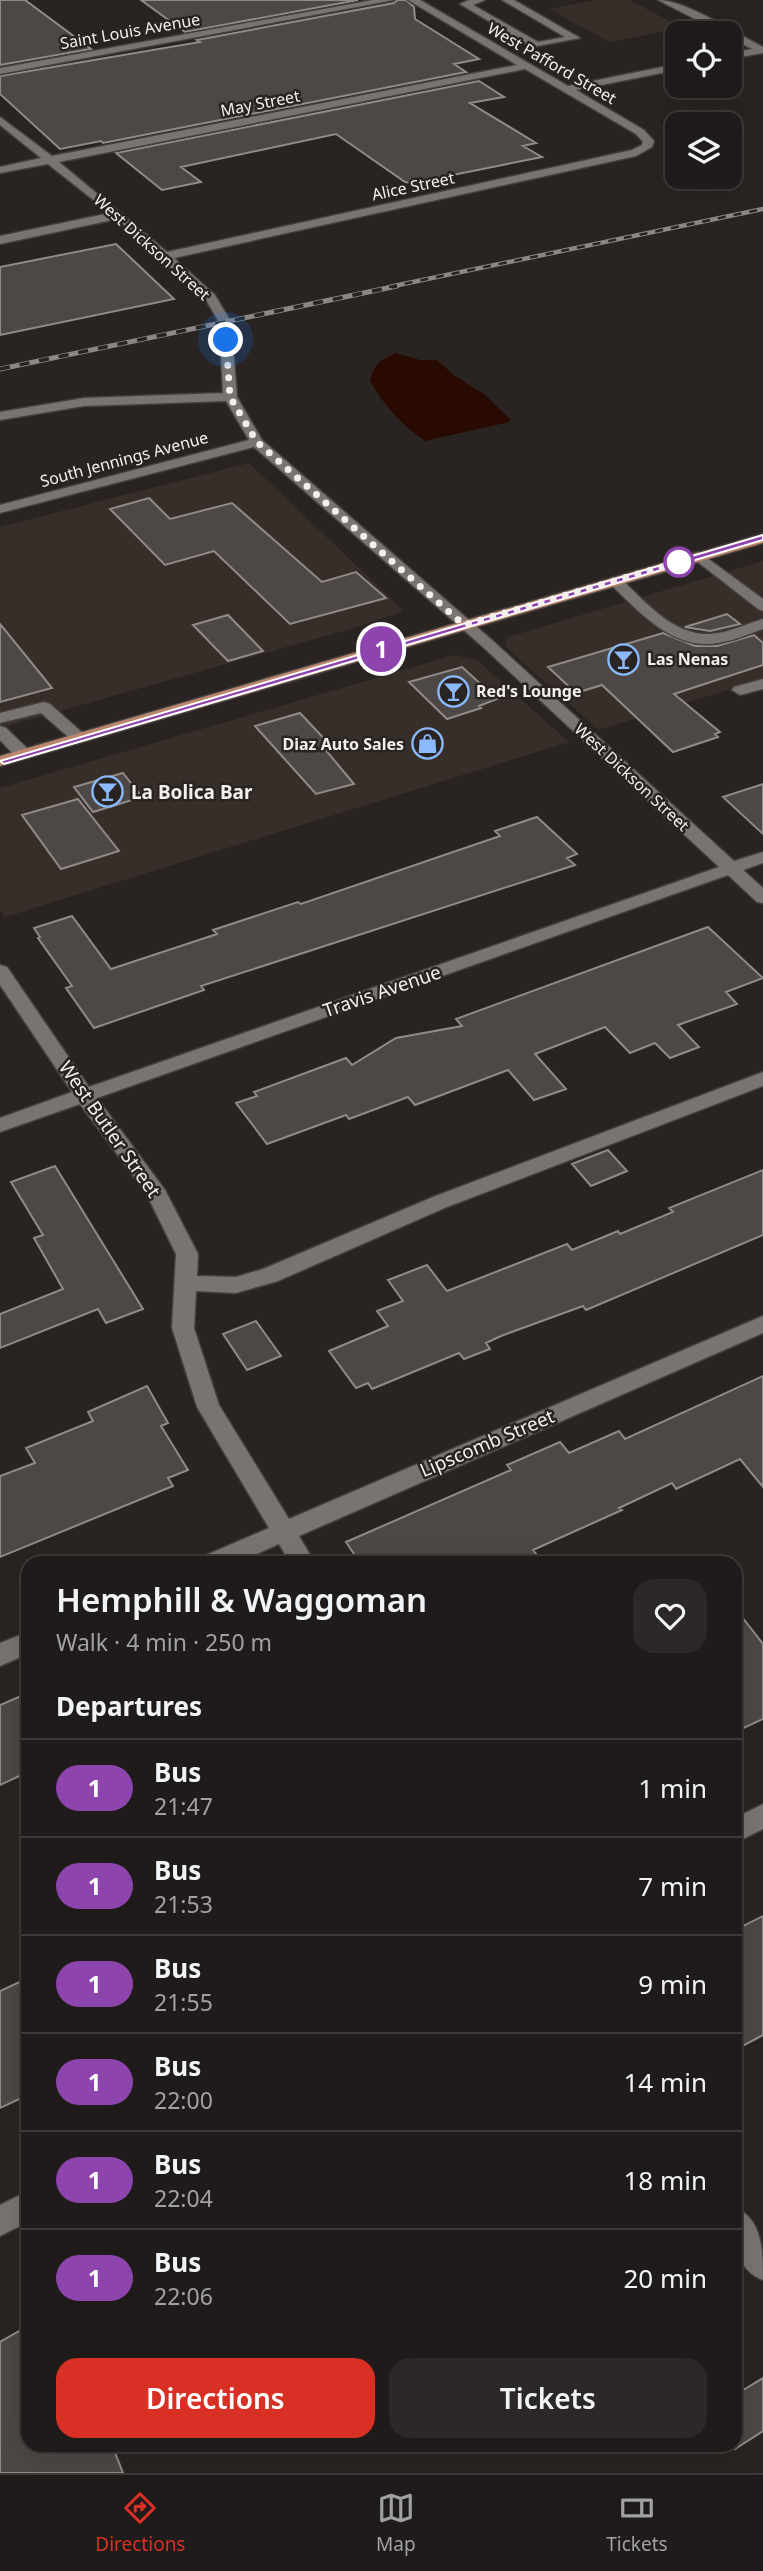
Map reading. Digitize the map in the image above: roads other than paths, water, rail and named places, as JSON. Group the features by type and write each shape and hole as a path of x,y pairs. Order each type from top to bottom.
{"main road":[{"path":"0,761 763,538"}],"street":[{"name":"Saint Louis Avenue","path":"0,71 389,0"},
{"name":"West Pafford Street","path":"413,0 639,132"},
{"path":"480,0 466,4 536,45 575,38 507,0"},
{"path":"663,0 704,21"},
{"path":"472,34 506,27"},
{"path":"742,40 762,50"},
{"path":"742,54 762,50"},
{"name":"May Street","path":"0,170 526,66"},
{"path":"566,89 665,69"},
{"name":"West Dickson Street","path":"0,120 119,215 211,298 225,322 230,397 257,442 464,625 763,898"},
{"name":"Alice Street","path":"166,256 636,153 647,147 649,141 639,132"},
{"path":"0,240 119,215"},
{"path":"0,416 84,402 230,397"},
{"name":"South Jennings Avenue","path":"0,509 257,442"},
{"path":"699,556 763,606"},
{"path":"615,581 665,626 693,637 721,637 763,624"},
{"path":"740,690 763,684"},
{"path":"0,718 44,707 79,738"},
{"path":"0,731 23,754"},
{"name":"Travis Avenue","path":"0,1125 763,857"},
{"name":"West Butler Street","path":"0,971 85,1096 155,1190 187,1254 183,1328 208,1407 298,1556"},
{"path":"186,1283 236,1284 270,1275 440,1202 763,1079"},
{"name":"Lipscomb Street","path":"228,1556 763,1324"},
{"path":"0,1655 21,1646"},
{"path":"742,1827 763,1816"},
{"path":"0,2221 21,2210"},
{"path":"742,2233 763,2265"}],"railway":[{"path":"389,287 763,209"},
{"path":"0,369 397,286"}],"place":[{"name":"Las Nenas","path":"624,659"},
{"name":"Red's Lounge","path":"453,691"},
{"name":"Diaz Auto Sales","path":"427,744"},
{"name":"La Bolica Bar","path":"108,792"}]}
